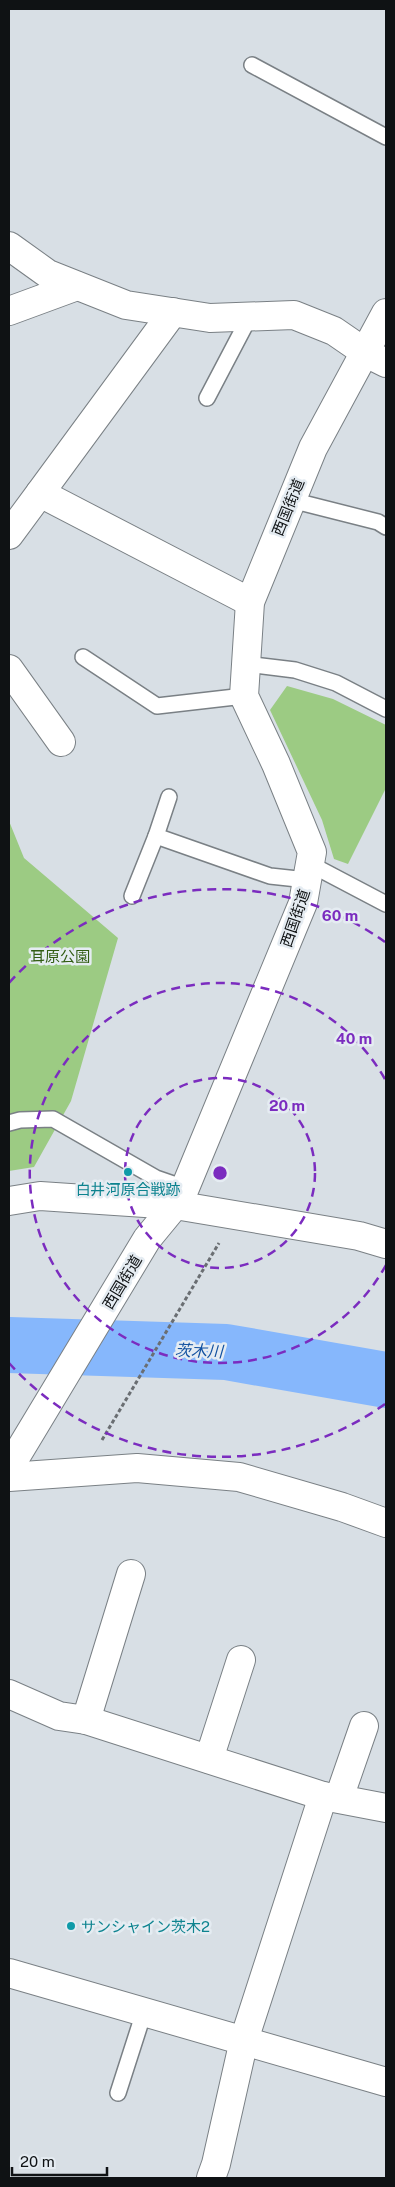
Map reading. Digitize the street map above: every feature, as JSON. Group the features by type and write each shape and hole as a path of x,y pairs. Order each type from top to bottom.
{"street":[{"path":"9,246 48,274 126,305 210,318 294,315 334,331 376,358"},
{"path":"9,311 77,286"},
{"path":"9,535 172,312"},
{"name":"西国街道","path":"9,1468 147,1239 180,1197 303,903 312,852 276,764 244,696 250,602 313,448 376,358 386,313"},
{"path":"40,493 250,602"},
{"path":"9,669 61,742"},
{"path":"9,1201 40,1196 180,1197 359,1236 386,1244"},
{"path":"9,1478 137,1468 240,1477 342,1507 386,1523"},
{"path":"86,1720 131,1574"},
{"path":"209,1759 241,1660"},
{"path":"9,1694 59,1716 86,1720 331,1797 386,1808"},
{"path":"218,2173 244,2040 331,1797 364,1726"},
{"path":"9,1973 386,2082"}],"lane":[{"path":"252,65 386,137"},
{"path":"207,398 250,316"},
{"path":"291,500 378,522 386,526"},
{"path":"83,657 157,706 244,696"},
{"path":"246,664 295,670 336,683 386,709"},
{"path":"132,896 156,836 169,796"},
{"path":"156,836 270,876 308,872 386,904"},
{"path":"9,1123 20,1120 53,1119 156,1178 180,1197"},
{"path":"118,2093 144,2012"}],"path":[{"path":"99,1445 220,1241"}],"green space":[{"path":"287,686 333,699 386,725 386,788 348,864 334,859 322,820 270,710"},
{"name":"耳原公園","path":"9,821 24,858 118,938 71,1101 34,1167 9,1171"}],"waterway":[{"name":"茨木川","path":"9,1345 226,1352 386,1380"}],"place":[{"name":"白井河原合戦跡","path":"128,1172"},
{"name":"サンシャイン茨木2","path":"71,1926"}]}
